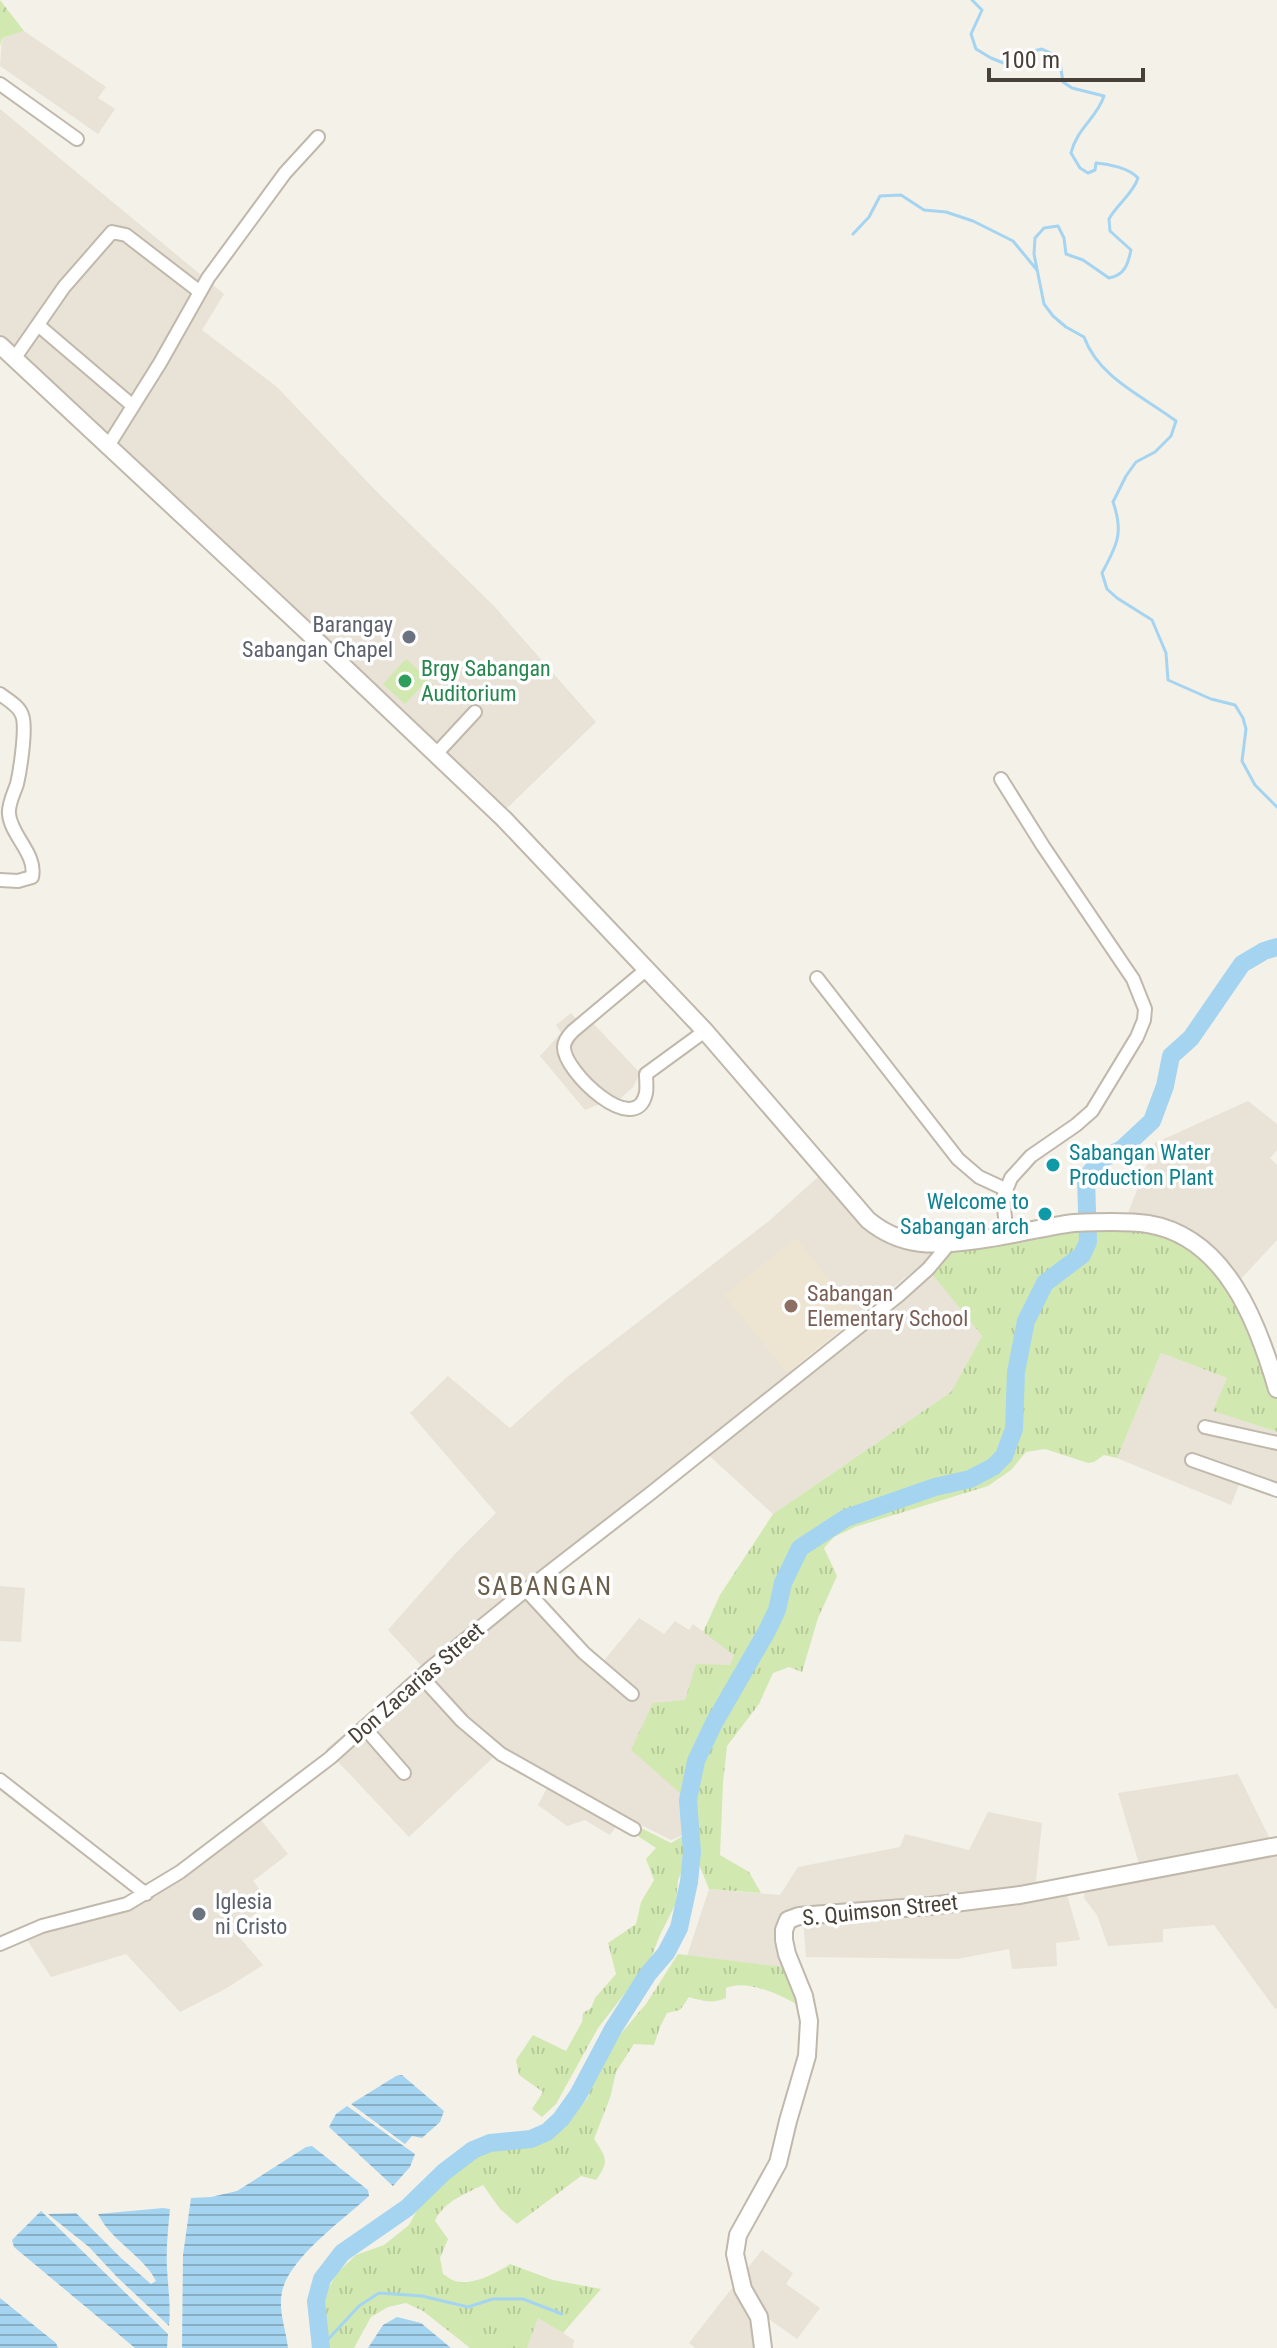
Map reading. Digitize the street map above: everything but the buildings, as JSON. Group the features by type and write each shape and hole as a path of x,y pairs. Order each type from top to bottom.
{"street":[{"path":"0,84 77,139"},
{"path":"108,446 200,292 285,173 318,137"},
{"path":"14,359 64,287 112,232 126,235 200,292"},
{"path":"38,325 133,406"},
{"path":"0,345 504,819 705,1031 868,1220 886,1234 904,1241 949,1244 1082,1224 1148,1224 1173,1232 1205,1252 1234,1284 1257,1327 1277,1389"},
{"path":"0,694 23,717 18,778 8,810 34,869 30,878 0,880"},
{"path":"436,754 475,712"},
{"path":"1001,779 1133,979 1145,1009 1137,1037 1092,1111 1031,1156 1005,1189 1002,1207 1007,1237"},
{"path":"647,969 573,1031 564,1047 569,1061 600,1097 623,1108 640,1105 645,1095 646,1074 705,1031"},
{"path":"817,978 958,1159 979,1177 1005,1189"},
{"name":"Don Zacarias Street","path":"0,1944 42,1926 122,1906 180,1872 320,1765 421,1676 526,1590 899,1295 928,1269 949,1244"},
{"path":"1205,1427 1277,1443"},
{"path":"1192,1460 1277,1490"},
{"path":"526,1590 584,1653 632,1694"},
{"path":"421,1676 462,1721 501,1754 634,1829"},
{"path":"364,1727 404,1773"},
{"path":"0,1780 146,1894"},
{"name":"S. Quimson Street","path":"763,2348 759,2317 743,2289 735,2254 738,2235 778,2163 807,2056 809,2021 804,1996 784,1940 788,1920 799,1916 930,1906 1020,1895 1277,1846"}],"shaded area":[{"path":"24,31 106,87 98,98 115,109 98,134 0,66 2,38"},
{"path":"0,109 224,294 202,330 277,387 378,493 493,605 596,722 504,811 0,336"},
{"path":"571,1013 581,1025 589,1019 640,1073 633,1087 613,1105 605,1102 585,1110 540,1056 561,1033 556,1025"},
{"path":"1248,1101 1277,1124 1277,1150 1270,1158 1277,1165 1277,1240 1238,1282 1220,1257 1195,1234 1163,1221 1127,1216 1155,1143"},
{"path":"828,1168 865,1209 897,1233 944,1241 934,1255 820,1345 715,1439 927,1267 982,1336 951,1392 773,1514 703,1450 530,1585 602,1663 639,1618 664,1634 675,1621 689,1630 693,1624 734,1655 688,1800 688,1833 671,1840 623,1816 610,1835 585,1820 567,1826 538,1805 553,1777 503,1748 409,1837 326,1749 424,1669 388,1630 496,1513 410,1413 448,1376 510,1428 567,1377 769,1221"},
{"name":"Sabangan Elementary School","path":"796,1238 859,1316 787,1373 724,1295"},
{"path":"1161,1353 1227,1378 1214,1411 1277,1432 1277,1489 1242,1477 1231,1505 1117,1458"},
{"path":"0,1586 25,1588 21,1642 0,1641"},
{"path":"1238,1774 1270,1839 1140,1867 1118,1793"},
{"path":"254,1811 288,1854 253,1881 269,1902 234,1931 263,1965 180,2012 126,1954 51,1977 24,1935 141,1895"},
{"path":"988,1812 1042,1823 1035,1889 790,1917 792,1950 802,1970 687,1956 709,1889 780,1895 798,1867 900,1847 905,1834 969,1850"},
{"path":"1277,1843 1275,2009 1214,1925 1163,1929 1163,1942 1108,1946 1097,1915 1084,1898 1085,1886"},
{"path":"1066,1891 1080,1940 1056,1943 1057,1966 1012,1969 1009,1949 957,1959 806,1957 803,1920"},
{"path":"762,2250 793,2273 786,2284 820,2308 797,2339 759,2312 757,2348 695,2348 689,2343"},
{"path":"538,2317 574,2340 573,2348 527,2348"}],"green space":[{"path":"0,0 24,31 2,38 0,46"},
{"name":"Brgy Sabangan Auditorium","path":"406,659 428,679 405,704 383,684"},
{"path":"1159,1223 1225,1272 1277,1395 1277,1432 1213,1411 1227,1378 1161,1353 1117,1458 1104,1455 1088,1463 1045,1449 1026,1452 1011,1470 988,1486 855,1527 834,1537 824,1548 837,1576 818,1618 802,1672 789,1667 773,1673 759,1704 727,1746 720,1855 749,1872 761,1893 709,1889 688,1836 688,1856 678,1880 676,1903 650,1961 598,2028 556,2104 542,2117 532,2109 543,2092 519,2075 516,2060 533,2035 566,2051 582,2022 583,2013 591,2008 595,1998 616,1974 608,1943 636,1924 641,1902 654,1880 646,1859 656,1848 618,1823 621,1818 671,1843 688,1833 688,1800 631,1750 653,1703 685,1700 696,1664 730,1665 734,1655 703,1632 720,1595 773,1514 951,1392 982,1336 929,1270 956,1240"},
{"path":"678,1954 798,1969 805,2009 777,1994 745,1985 726,1988 726,1998 717,2001 689,1997 680,2010 667,2013 654,2045 634,2044 616,2072 610,2098 594,2139 605,2159 596,2180 581,2176 517,2224 500,2209 483,2185 449,2204 435,2221 448,2239 440,2258 443,2274 454,2280 476,2280 510,2264 553,2280 601,2289 563,2333 538,2318 527,2348 470,2348 423,2311 406,2303 388,2307 371,2317 354,2348 326,2348 322,2324 324,2296 337,2273 356,2255 384,2245 409,2225 420,2205 440,2187 471,2149 516,2148 531,2144 551,2135 569,2120 587,2099 608,2046 646,2004"}],"water":[{"path":"402,2075 444,2111 440,2122 422,2138 412,2136 405,2144 351,2104"},
{"path":"347,2106 415,2154 410,2167 393,2186 329,2127 336,2114"},
{"path":"312,2146 368,2190 369,2196 318,2240 286,2279 281,2306 288,2348 182,2348 183,2255 191,2198 237,2191"},
{"path":"170,2209 167,2253 169,2326 89,2247 48,2214 76,2213 151,2284 156,2281 151,2272 111,2233 98,2214"},
{"path":"41,2211 168,2334 167,2348 135,2348 14,2247 12,2240"},
{"path":"0,2298 56,2343 58,2348 0,2348"},
{"path":"397,2317 421,2323 451,2348 368,2348 383,2325"}],"waterway":[{"path":"972,0 982,10 971,34 976,49 1011,66 1023,62 1029,52 1042,49 1059,57 1063,82 1072,88 1104,96 1074,144 1071,153 1080,168 1088,173 1095,170 1096,163 1107,164 1124,169 1138,178 1109,219 1110,231 1131,250 1127,264 1119,274 1109,278 1083,260 1066,254 1064,238 1058,226 1044,228 1035,238 1034,254 1044,304 1053,316 1084,337 1100,364 1111,375 1176,421 1171,436 1155,452 1136,462 1113,502 1118,522 1117,539 1102,573 1107,589 1152,620 1166,653 1168,680 1211,699 1235,705 1246,729 1242,761 1255,785 1277,807"},
{"path":"853,234 869,217 880,196 901,195 924,210 946,212 973,221 1013,241 1037,270"},
{"path":"321,2348 316,2301 322,2279 342,2253 407,2208 444,2172 473,2150 490,2143 531,2139 547,2132 578,2095 613,2029 648,1974 666,1953 679,1928 689,1882 692,1852 688,1800 696,1761 714,1723 767,1631 777,1610 783,1583 800,1548 846,1518 935,1487 970,1479 993,1467 1004,1456 1014,1429 1016,1372 1026,1321 1045,1283 1082,1255 1088,1242 1086,1178 1100,1160 1122,1149 1152,1121 1165,1086 1171,1056 1191,1038 1242,964 1277,947"},
{"path":"321,2347 359,2306 379,2293 422,2296 468,2307 493,2299 523,2299 562,2314"}],"place":[{"name":"Barangay Sabangan Chapel","path":"409,637"},
{"name":"Brgy Sabangan Auditorium","path":"405,681"},
{"name":"Sabangan Water Production Plant","path":"1053,1165"},
{"name":"Welcome to Sabangan arch","path":"1045,1214"},
{"name":"Sabangan Elementary School","path":"791,1306"},
{"name":"Iglesia ni Cristo","path":"199,1914"}],"district":[{"name":"SABANGAN","path":"545,1586"}]}
